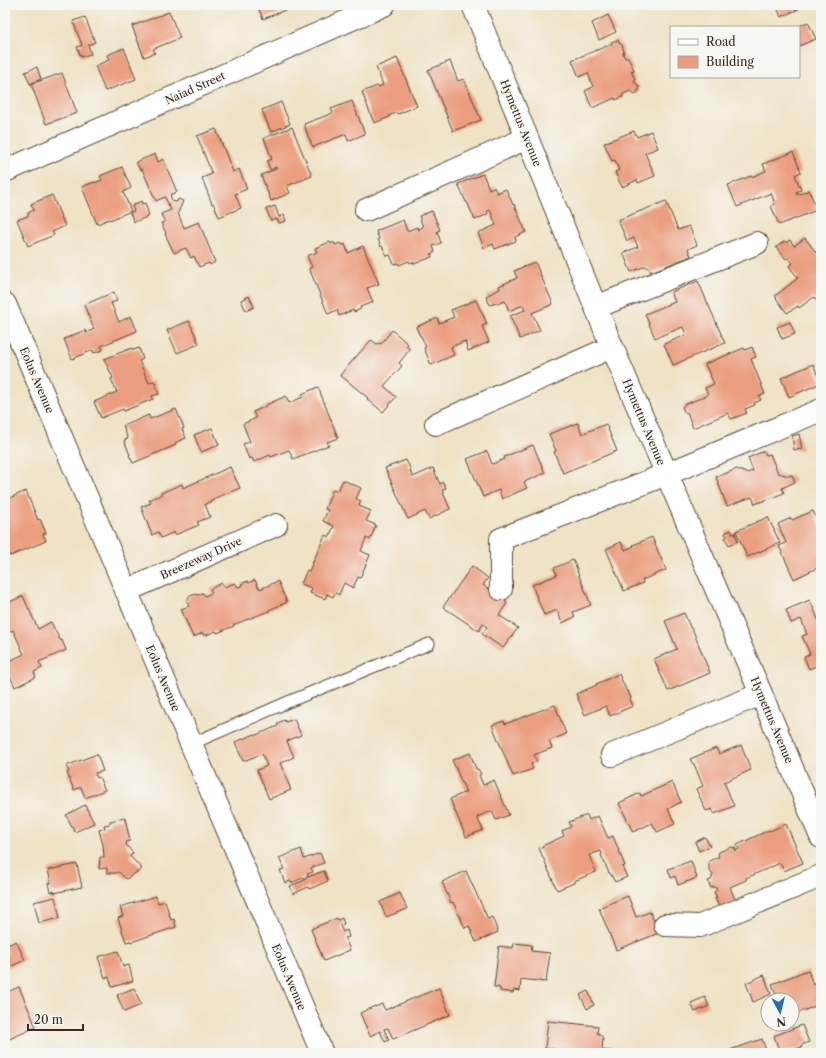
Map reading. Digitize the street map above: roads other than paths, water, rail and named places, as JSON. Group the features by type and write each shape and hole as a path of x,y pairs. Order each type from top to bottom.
{"street":[{"name":"Naiad Street","path":"5,171 384,5"},
{"name":"Hymettus Avenue","path":"473,5 612,347 821,837"},
{"path":"366,210 527,138"},
{"path":"596,307 757,243"},
{"name":"Eolus Avenue","path":"5,304 322,1053"},
{"path":"436,424 612,347"},
{"path":"502,589 502,539 667,474 821,410"},
{"name":"Breezeway Drive","path":"126,591 276,525"},
{"path":"612,755 761,694"},
{"path":"665,925 700,926 821,876"}],"lane":[{"path":"191,744 429,644"}]}
